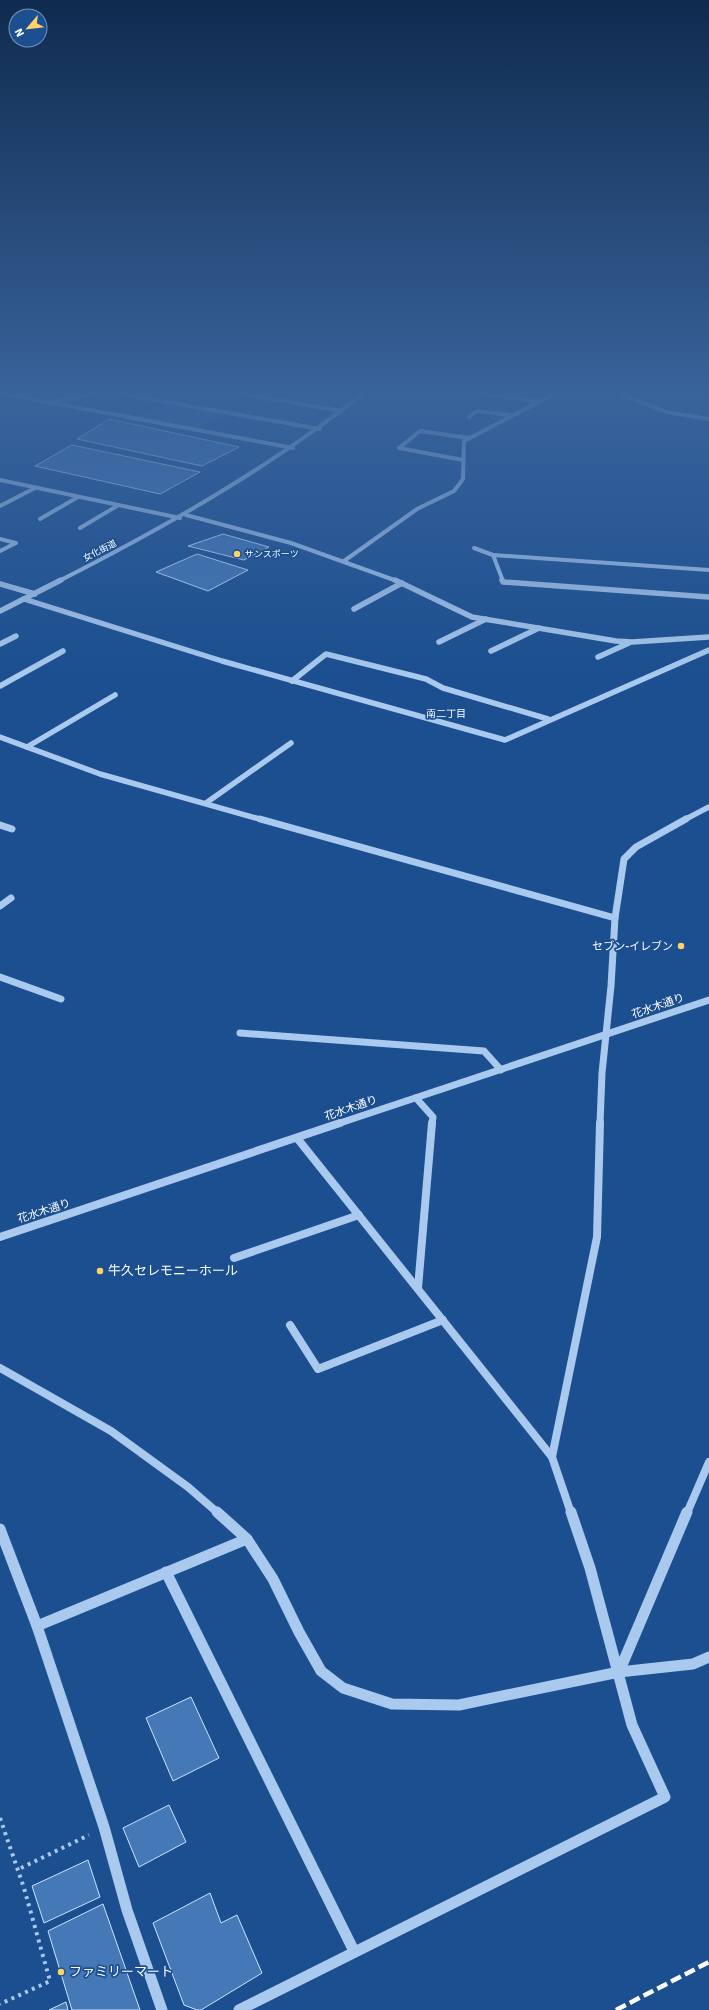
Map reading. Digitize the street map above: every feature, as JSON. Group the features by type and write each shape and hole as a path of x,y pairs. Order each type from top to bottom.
{"street":[{"path":"0,506 35,488 180,518"},
{"name":"女化街道","path":"0,611 186,515 229,488"},
{"path":"344,561 417,509 454,491 456,488"},
{"path":"40,519 78,497"},
{"path":"80,528 118,506"},
{"path":"186,515 291,543 344,561 402,583 452,609 472,617 616,641 632,642 709,637"},
{"path":"0,539 16,543 0,552"},
{"path":"474,548 493,555 709,570"},
{"path":"493,555 503,582 709,597"},
{"path":"354,609 402,583"},
{"path":"0,584 35,594"},
{"path":"24,599 166,645 505,740 548,719 709,650"},
{"path":"439,642 486,619"},
{"path":"491,652 540,628"},
{"path":"0,644 16,636"},
{"path":"598,657 632,642"},
{"path":"0,686 63,651"},
{"path":"292,681 326,654 426,679 443,688 548,719"},
{"path":"27,747 115,695"},
{"path":"0,737 100,774 615,918"},
{"path":"206,804 291,743"},
{"path":"552,1457 597,1237 602,1073 607,1035 615,918 624,859 636,847 671,826 709,807"},
{"path":"0,825 12,829"},
{"path":"0,906 11,898"},
{"path":"0,977 61,999"},
{"name":"花水木通り","path":"0,1237 709,1000"},
{"path":"240,1033 484,1051 501,1070"},
{"path":"416,1098 433,1117 418,1288"},
{"path":"239,2010 354,1951 665,1797 632,1725 590,1568 552,1457 297,1138"},
{"path":"234,1258 359,1215"},
{"path":"290,1325 318,1369 443,1320"},
{"path":"0,1368 111,1431 188,1487 247,1539 273,1578 299,1632 321,1670 343,1688 392,1704 459,1705 619,1672 693,1664 709,1657"},
{"path":"619,1672 709,1462"},
{"path":"0,1529 38,1626 104,1828 127,1910 162,2010"},
{"path":"38,1626 247,1539"},
{"path":"166,1572 354,1951"}],"path":[{"path":"0,1818 24,1888 50,1981 0,2004"},
{"path":"21,1868 104,1828"}],"building":[{"path":"132,488 171,488 160,494"},
{"name":"サンスポーツ","path":"223,534 269,547 244,560 188,546"},
{"path":"197,554 248,570 208,591 156,572"},
{"path":"191,1697 219,1758 173,1781 146,1718"},
{"path":"169,1805 186,1842 139,1867 123,1828"},
{"path":"88,1860 100,1897 44,1923 32,1886"},
{"path":"210,1893 221,1923 237,1915 262,1973 201,2010 197,2010 184,2005 153,1923"},
{"path":"103,1904 140,2010 72,2010 48,1931"},
{"path":"66,2002 68,2010 49,2010"}],"railway":[{"path":"616,2010 709,1962"}],"place":[{"name":"サンスポーツ","path":"237,554"},
{"name":"セブン-イレブン","path":"681,946"},
{"name":"牛久セレモニーホール","path":"100,1271"},
{"name":"ファミリーマート","path":"61,1972"}],"district":[{"name":"南二丁目","path":"446,714"}]}
